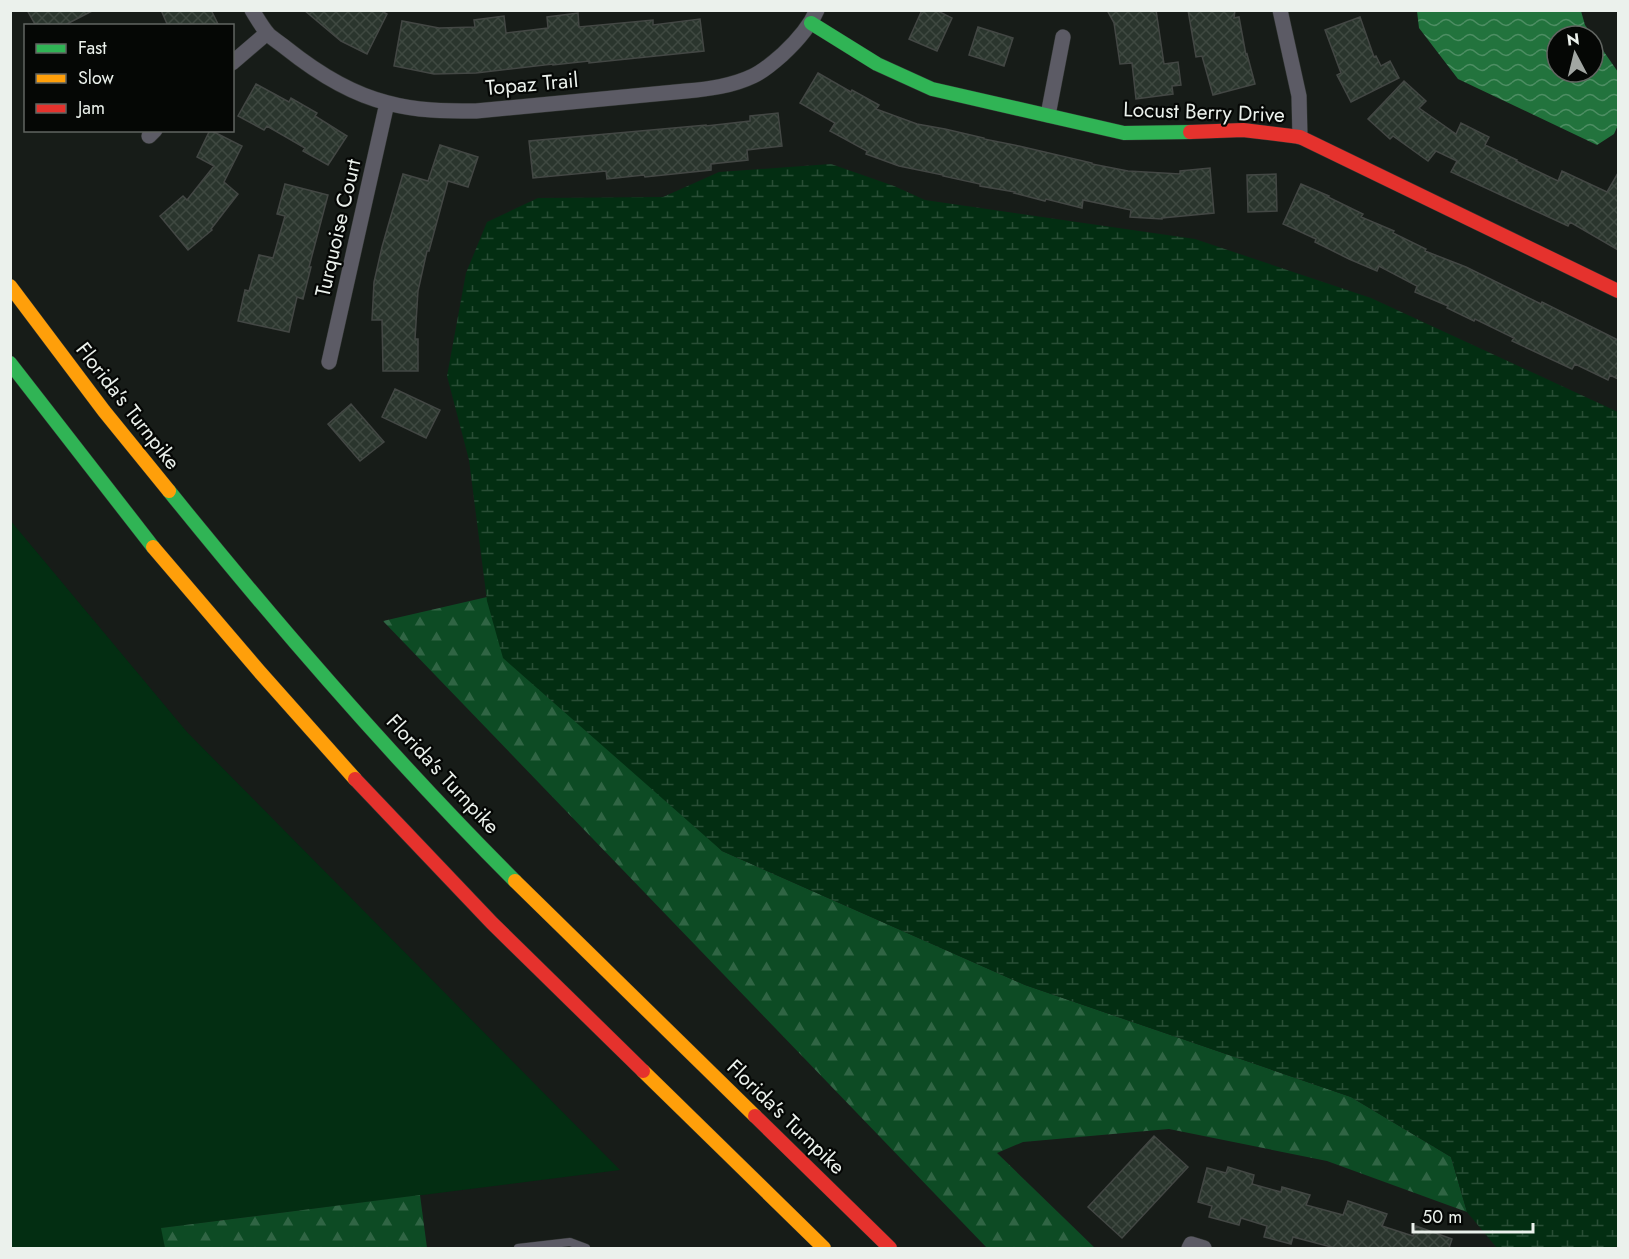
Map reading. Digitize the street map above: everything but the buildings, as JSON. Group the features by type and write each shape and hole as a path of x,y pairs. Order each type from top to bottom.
{"main road":[{"name":"Locust Berry Drive","path":"814,17 877,64 932,89 1124,133 1243,130 1300,137 1618,291"},
{"name":"Florida's Turnpike","path":"10,286 77,377 186,514 294,641 408,769 525,891 890,1248"},
{"path":"10,363 150,543 259,671 374,800 501,932 824,1248"}],"street":[{"name":"Topaz Trail","path":"252,10 267,33 303,62 356,92 387,103 418,109 476,111 714,88 733,84 754,76 770,65 793,45 814,17"},
{"path":"1280,10 1299,96 1300,137"},
{"path":"234,61 267,33"},
{"path":"1048,115 1063,37"},
{"name":"Turquoise Court","path":"329,362 387,103"},
{"path":"1189,1248 1191,1244 1204,1248"}],"lane":[{"path":"518,1248 570,1242 586,1248"}],"green space":[{"path":"831,164 894,186 925,200 1195,239 1371,298 1618,412 1618,1248 1497,1248 1467,1212 1451,1157 1351,1097 1025,985 722,851 503,658 487,601 469,460 447,376 466,273 487,222 538,198 663,197 719,172"},
{"path":"10,520 187,732 620,1170 162,1228 165,1248 11,1248"},
{"path":"487,597 487,601 722,851 1025,985 1351,1097 1451,1157 1467,1212 1327,1161 1169,1129 1023,1142 997,1153 1095,1248 987,1248 383,621"},
{"path":"420,1195 427,1248 165,1248 161,1228"}],"water":[{"path":"1417,11 1581,11 1585,24 1545,24 1545,84 1605,84 1605,53 1618,72 1618,125 1614,134 1597,145 1458,79 1419,28"}],"traffic: fast":[{"path":"811,23 877,64 932,89 1124,133 1190,132"},
{"path":"10,363 153,547"},
{"path":"169,491 252,592 380,739 515,881"}],"traffic: slow":[{"path":"10,286 104,411 169,491"},
{"path":"153,547 355,779"},
{"path":"515,881 755,1116"},
{"path":"643,1071 824,1248"}],"traffic: jam":[{"path":"1190,132 1243,130 1300,137 1618,291"},
{"path":"355,779 492,923 643,1071"},
{"path":"755,1116 890,1248"}]}
